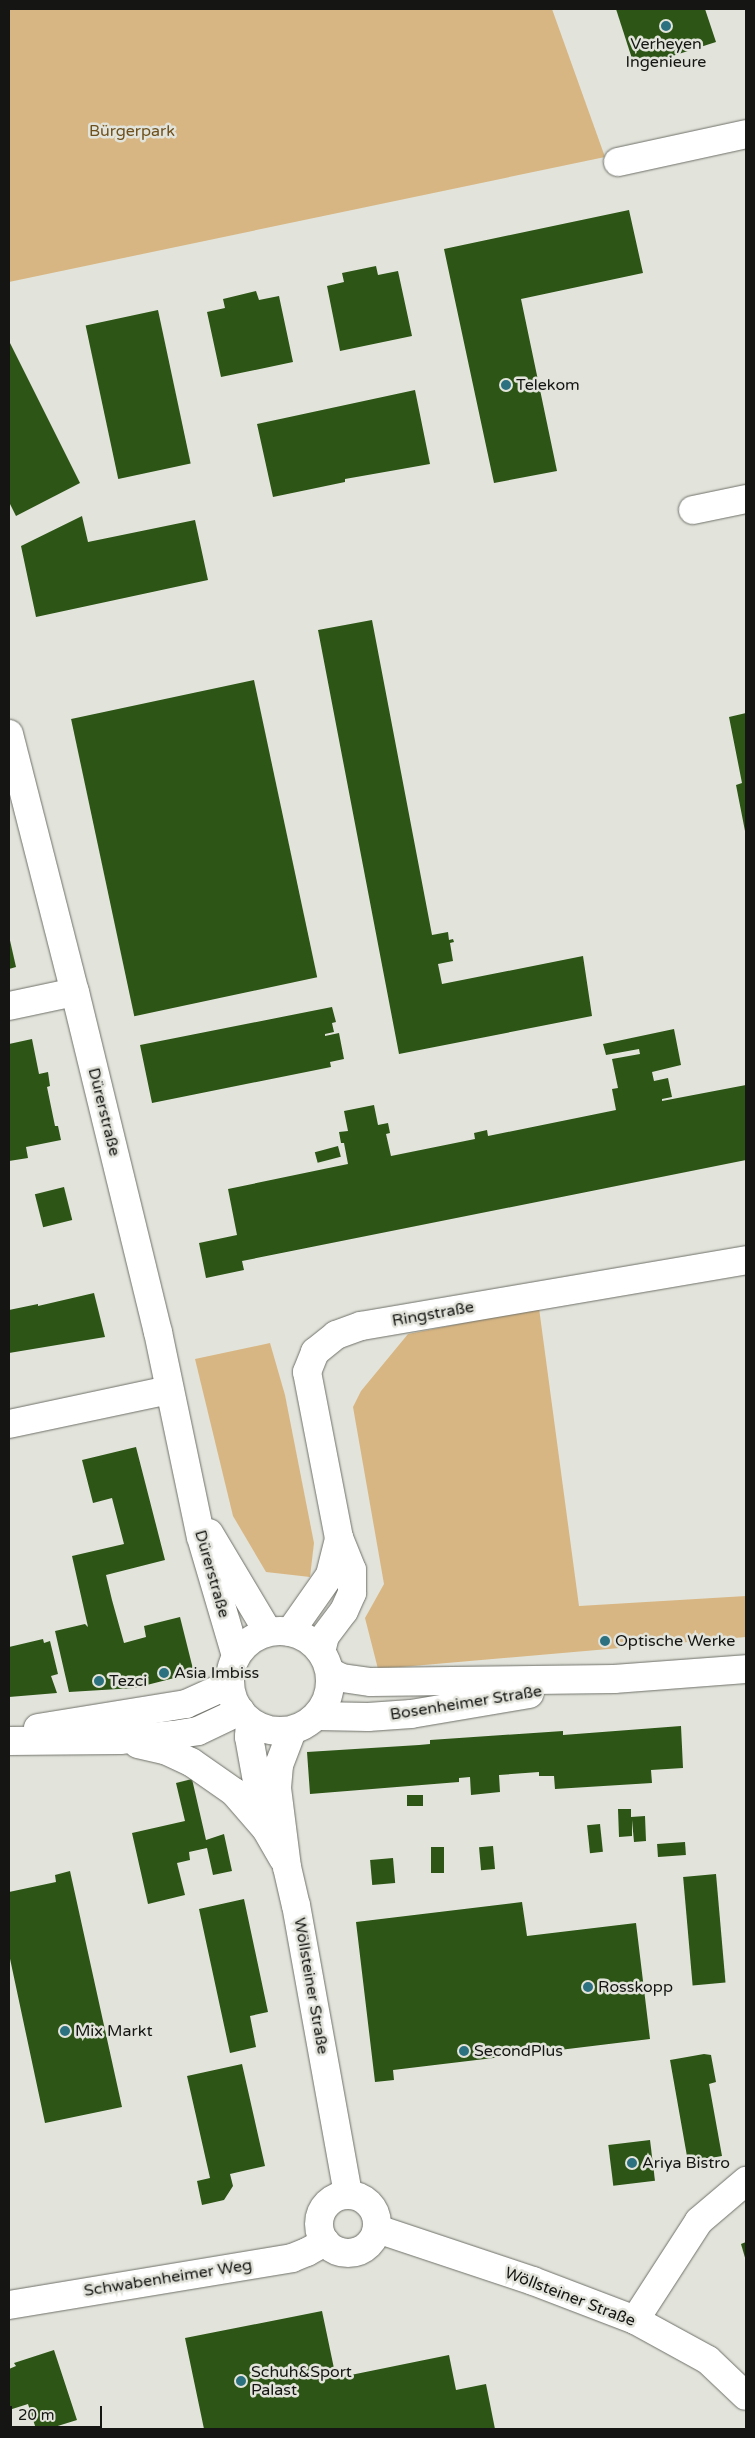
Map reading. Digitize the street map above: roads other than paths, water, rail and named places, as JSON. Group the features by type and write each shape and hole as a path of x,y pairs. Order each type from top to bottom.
{"street":[{"path":"618,162 746,134"},
{"path":"693,510 746,499"},
{"name":"Dürerstraße","path":"9,734 75,992 158,1332 191,1492 212,1582 236,1656"},
{"path":"9,1006 75,992"},
{"name":"Ringstraße","path":"326,1662 325,1636 344,1612 352,1593 352,1570 338,1538 306,1372 315,1352 336,1334 361,1326 746,1260"},
{"path":"9,1424 169,1390"},
{"name":"Dürerstraße","path":"191,1492 210,1536 279,1632"},
{"name":"Ringstraße","path":"279,1632 317,1597 330,1575 338,1538"},
{"path":"279,1632 312,1643 326,1662 330,1688 326,1703 318,1716 306,1725 292,1730 277,1732 263,1729 245,1716 233,1698 230,1684 231,1670 236,1656 255,1638 279,1632"},
{"name":"Bosenheimer Straße","path":"326,1662 342,1678 371,1682 614,1679 746,1669"},
{"name":"Bosenheimer Straße","path":"318,1716 368,1717 411,1714 614,1679"},
{"path":"9,1733 186,1704 230,1684"},
{"path":"9,1741 120,1740 198,1731 245,1716"},
{"name":"Wöllsteiner Straße","path":"245,1716 266,1829"},
{"name":"Wöllsteiner Straße","path":"292,1730 279,1765 277,1788 287,1867 296,1905 348,2194"},
{"name":"Wöllsteiner Straße","path":"120,1740 165,1750 191,1762 234,1792 266,1829 287,1867"},
{"path":"635,2320 699,2221 746,2181"},
{"path":"348,2194 364,2199 370,2205 377,2221 377,2229 368,2246 360,2251 341,2252 325,2242 319,2227 321,2213 329,2202 348,2194"},
{"name":"Wöllsteiner Straße","path":"377,2229 533,2281 635,2320 708,2360 746,2396"},
{"name":"Schwabenheimer Weg","path":"9,2305 292,2258 325,2242"}],"place":[{"name":"Verheyen Ingenieure","path":"666,26"},
{"name":"Telekom","path":"506,385"},
{"name":"Optische Werke","path":"605,1641"},
{"name":"Asia Imbiss","path":"164,1673"},
{"name":"Tezci","path":"99,1681"},
{"name":"Rosskopp","path":"588,1987"},
{"name":"Mix Markt","path":"65,2031"},
{"name":"SecondPlus","path":"464,2051"},
{"name":"Ariya Bistro","path":"632,2163"},
{"name":"Schuh&Sport Palast","path":"241,2381"}],"park label":[{"name":"Bürgerpark","path":"132,131"}]}
